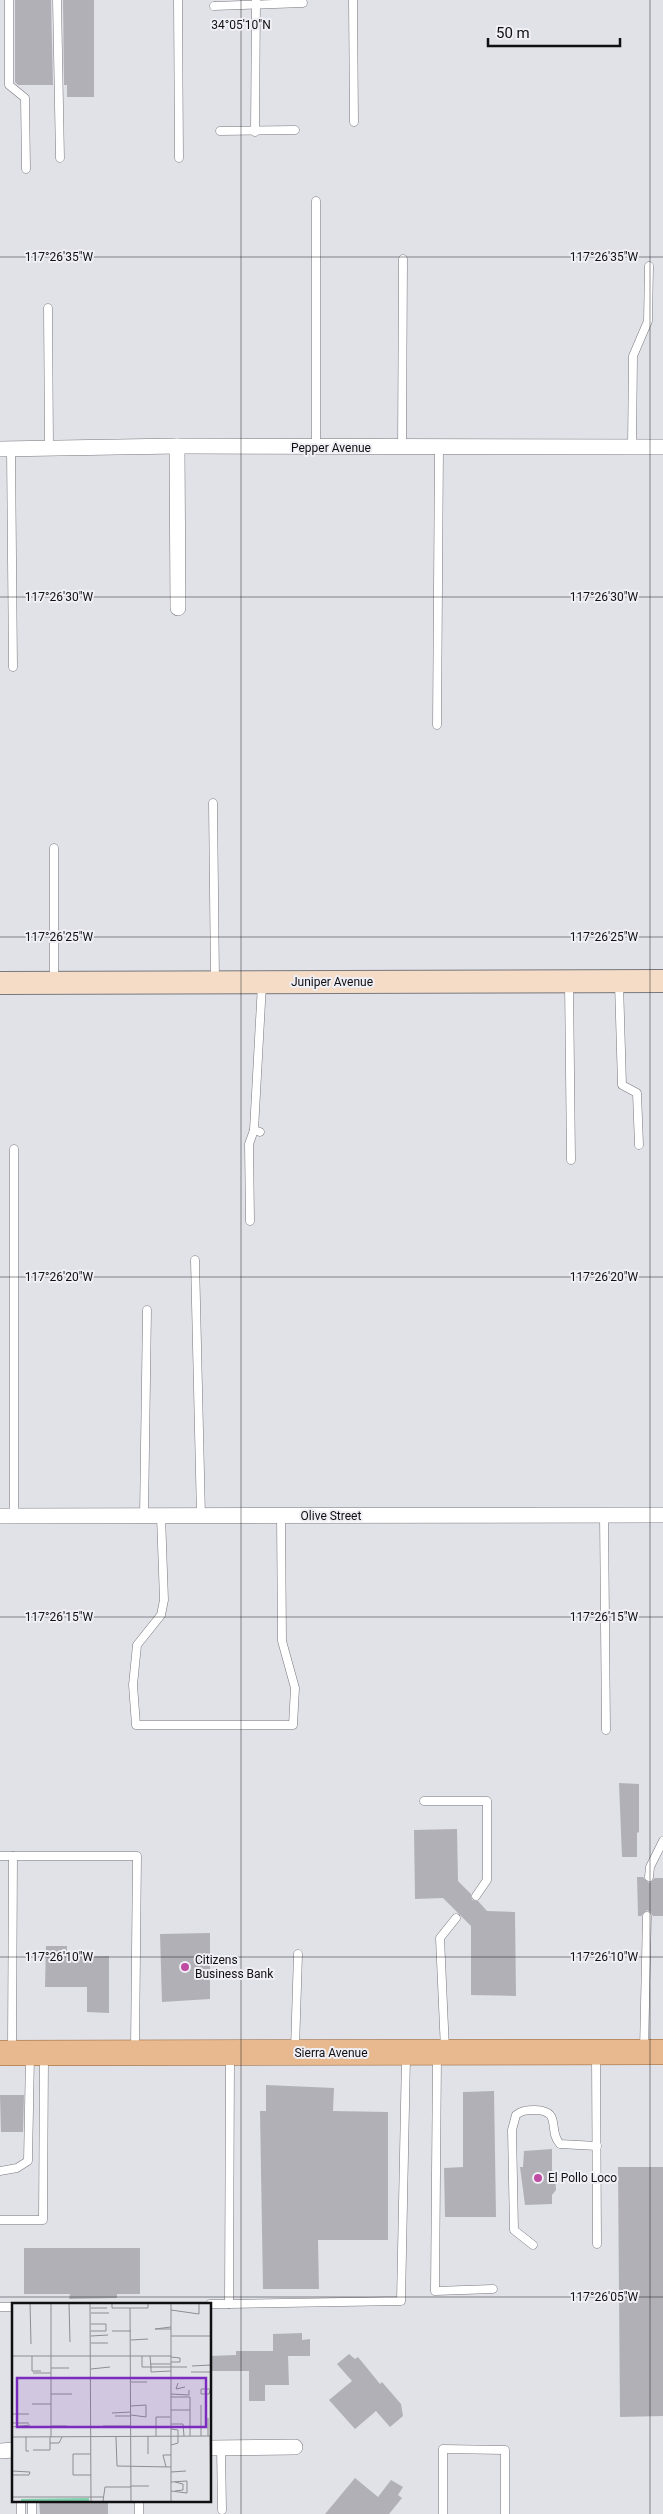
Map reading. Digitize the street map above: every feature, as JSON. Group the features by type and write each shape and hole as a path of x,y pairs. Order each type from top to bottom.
{"main road":[{"name":"Sierra Avenue","path":"21,2053 654,2052"}],"street":[{"name":"Pepper Avenue","path":"6,449 177,446 316,448 663,447"},
{"path":"177,446 178,608"},
{"name":"Juniper Avenue","path":"0,983 663,981"},
{"name":"Olive Street","path":"7,1516 663,1515"},
{"path":"215,2448 296,2447"}],"lane":[{"path":"9,0 9,85 25,98 26,169"},
{"path":"57,0 60,158"},
{"path":"178,0 179,158"},
{"path":"353,0 354,122"},
{"path":"214,6 256,2 303,3"},
{"path":"255,132 256,2"},
{"path":"220,131 294,130"},
{"path":"316,201 316,448"},
{"path":"402,259 402,448"},
{"path":"632,447 633,356 648,321 649,266"},
{"path":"48,308 49,449"},
{"path":"437,725 439,447"},
{"path":"6,449 13,667"},
{"path":"213,803 214,982"},
{"path":"54,848 54,983"},
{"path":"569,981 571,1160"},
{"path":"619,981 622,1085 637,1093 640,1145"},
{"path":"250,1221 249,1144 257,1131 262,982"},
{"path":"7,1516 14,1149"},
{"path":"195,1260 201,1516"},
{"path":"144,1516 147,1310"},
{"path":"604,1515 606,1730"},
{"path":"161,1516 164,1600 161,1615 137,1645 133,1685 136,1724 293,1725 296,1688 282,1641 281,1516"},
{"path":"424,1801 487,1801 487,1880 476,1896"},
{"path":"650,1877 650,1867 663,1842"},
{"path":"0,1856 137,1856 135,2053"},
{"path":"0,2172 17,2168 28,2161 30,2145 21,2053 13,1856"},
{"path":"647,1916 654,2052"},
{"path":"456,1918 440,1938 441,2052 435,2291 493,2289"},
{"path":"294,2053 298,1954"},
{"path":"211,2304 401,2301 406,2052"},
{"path":"596,2052 597,2244"},
{"path":"0,2220 43,2220 21,2053"},
{"path":"229,2304 230,2053"},
{"path":"533,2245 514,2230 512,2130 516,2115 529,2110 549,2113 553,2117 554,2138 560,2144 597,2146"},
{"path":"215,2448 222,2510"},
{"path":"443,2514 444,2449 505,2450 504,2514"}],"building":[{"path":"15,0 51,0 53,85 18,85 15,82"},
{"path":"63,0 94,0 94,97 67,97 67,85 64,85"},
{"path":"619,1783 639,1784 637,1857 622,1857"},
{"path":"457,1829 458,1881 471,1894 472,1900 478,1901 487,1911 515,1912 516,1996 471,1995 471,1926 443,1898 415,1899 414,1830"},
{"path":"637,1877 643,1877 649,1883 655,1878 663,1878 663,1916 653,1916 647,1910 641,1916 638,1916"},
{"name":"Citizens Business Bank","path":"210,1933 210,1999 162,2002 160,1934"},
{"path":"46,1946 67,1946 67,1957 109,1956 109,2013 87,2012 87,1987 45,1987"},
{"path":"266,2085 334,2088 333,2111 388,2112 388,2240 318,2240 319,2289 263,2289 260,2111 266,2111"},
{"path":"494,2091 496,2217 445,2217 444,2168 463,2167 463,2092"},
{"path":"0,2095 24,2095 23,2132 1,2132"},
{"name":"El Pollo Loco","path":"552,2149 552,2173 555,2173 556,2190 552,2195 552,2204 525,2205 520,2167 523,2167 524,2151"},
{"path":"618,2167 663,2167 663,2416 620,2417"},
{"path":"24,2248 140,2248 140,2294 117,2294 117,2298 69,2299 70,2294 24,2294"},
{"path":"302,2333 302,2340 310,2339 310,2356 288,2356 289,2385 265,2385 265,2401 249,2401 249,2371 211,2371 211,2356 236,2355 236,2351 273,2351 273,2334"},
{"path":"349,2354 355,2359 358,2357 380,2384 382,2382 401,2404 403,2416 390,2427 376,2411 355,2429 329,2400 352,2381 337,2364"},
{"path":"355,2478 378,2497 391,2480 403,2487 398,2495 402,2498 389,2514 325,2514"},
{"path":"39,2502 108,2502 108,2514 40,2514"}],"place":[{"name":"Citizens Business Bank","path":"185,1967"},
{"name":"El Pollo Loco","path":"538,2178"}]}
